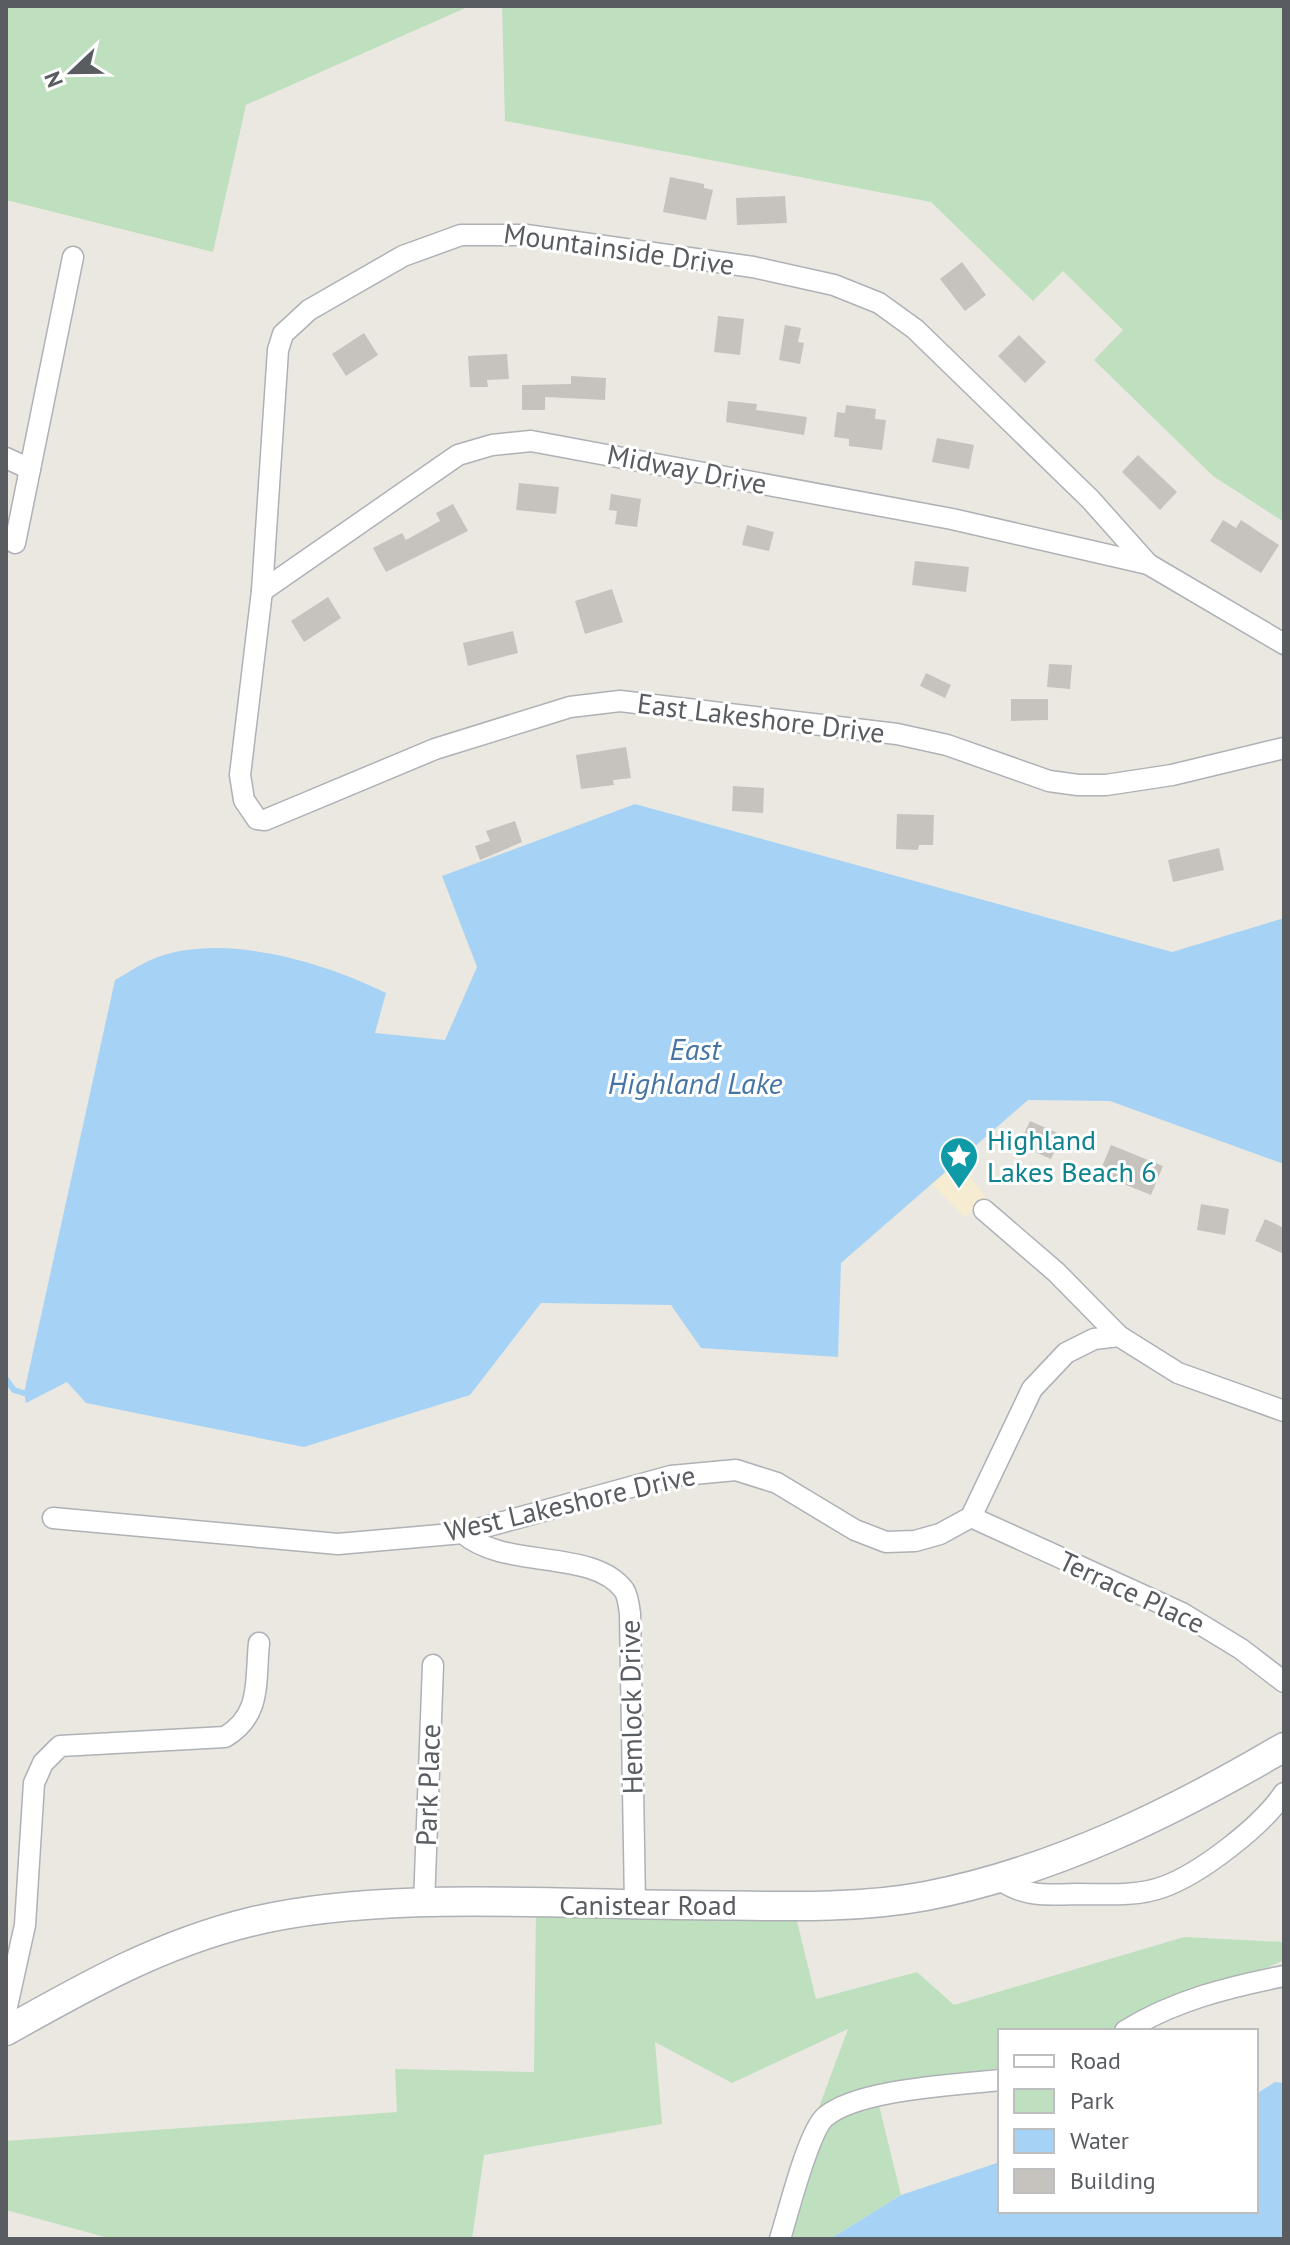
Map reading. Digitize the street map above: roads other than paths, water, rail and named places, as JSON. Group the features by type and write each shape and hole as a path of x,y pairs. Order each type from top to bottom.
{"street":[{"name":"Mountainside Drive","path":"250,814 240,775 262,591 278,350 283,334 309,310 403,256 461,235 492,232 753,267 834,285 879,303 915,329 955,367 1090,499 1148,564 1284,644"},
{"path":"15,543 73,257"},
{"name":"Midway Drive","path":"262,591 458,455 492,445 531,441 952,519 1148,564"},
{"path":"6,458 30,469"},
{"name":"East Lakeshore Drive","path":"250,814 265,820 435,749 570,707 620,701 897,734 947,745 1049,781 1078,785 1106,785 1172,775 1284,748"},
{"path":"984,1210 1056,1272 1119,1336 1178,1373 1284,1411"},
{"path":"971,1517 1032,1389 1066,1353 1094,1339 1119,1336"},
{"name":"West Lakeshore Drive","path":"53,1518 338,1544 463,1533 671,1476 736,1470 777,1483 855,1530 886,1542 915,1541 940,1534 971,1517"},
{"name":"Terrace Place","path":"971,1517 1182,1613 1241,1649 1284,1682"},
{"name":"Hemlock Drive","path":"463,1533 477,1545 500,1552 594,1570 614,1580 626,1593 630,1614 635,1904"},
{"path":"6,2011 25,1925 34,1783 43,1763 60,1746 225,1737 240,1728 253,1710 259,1643"},
{"name":"Park Place","path":"424,1904 433,1665"},
{"name":"Canistear Road","path":"6,2031 122,1966 190,1940 252,1922 320,1910 424,1904 841,1905 923,1897 1000,1880 1059,1860 1147,1820 1225,1782 1284,1747"},
{"path":"1000,1880 1029,1895 1128,1893 1160,1888 1186,1876 1272,1812 1284,1793"},
{"path":"1129,2029 1174,2005 1237,1985 1284,1976"},
{"path":"780,2239 811,2142 824,2118 857,2102 892,2093 998,2080"}],"water":[{"name":"East Highland Lake","path":"635,804 1172,952 1284,918 1284,1164 1110,1101 1028,1100 841,1263 838,1357 701,1348 671,1305 541,1303 470,1395 304,1447 86,1403 67,1382 26,1403 24,1393 115,980 148,961 180,951 240,949 272,954 333,971 386,993 375,1033 445,1040 477,967 442,876"},
{"path":"1275,2082 1284,2083 1284,2239 830,2239 901,2195 998,2163 998,2213 1258,2213 1258,2093"}],"waterway":[{"path":"6,1379 14,1390 24,1393"}],"place":[{"name":"Highland Lakes Beach 6","path":"959,1190"}]}
